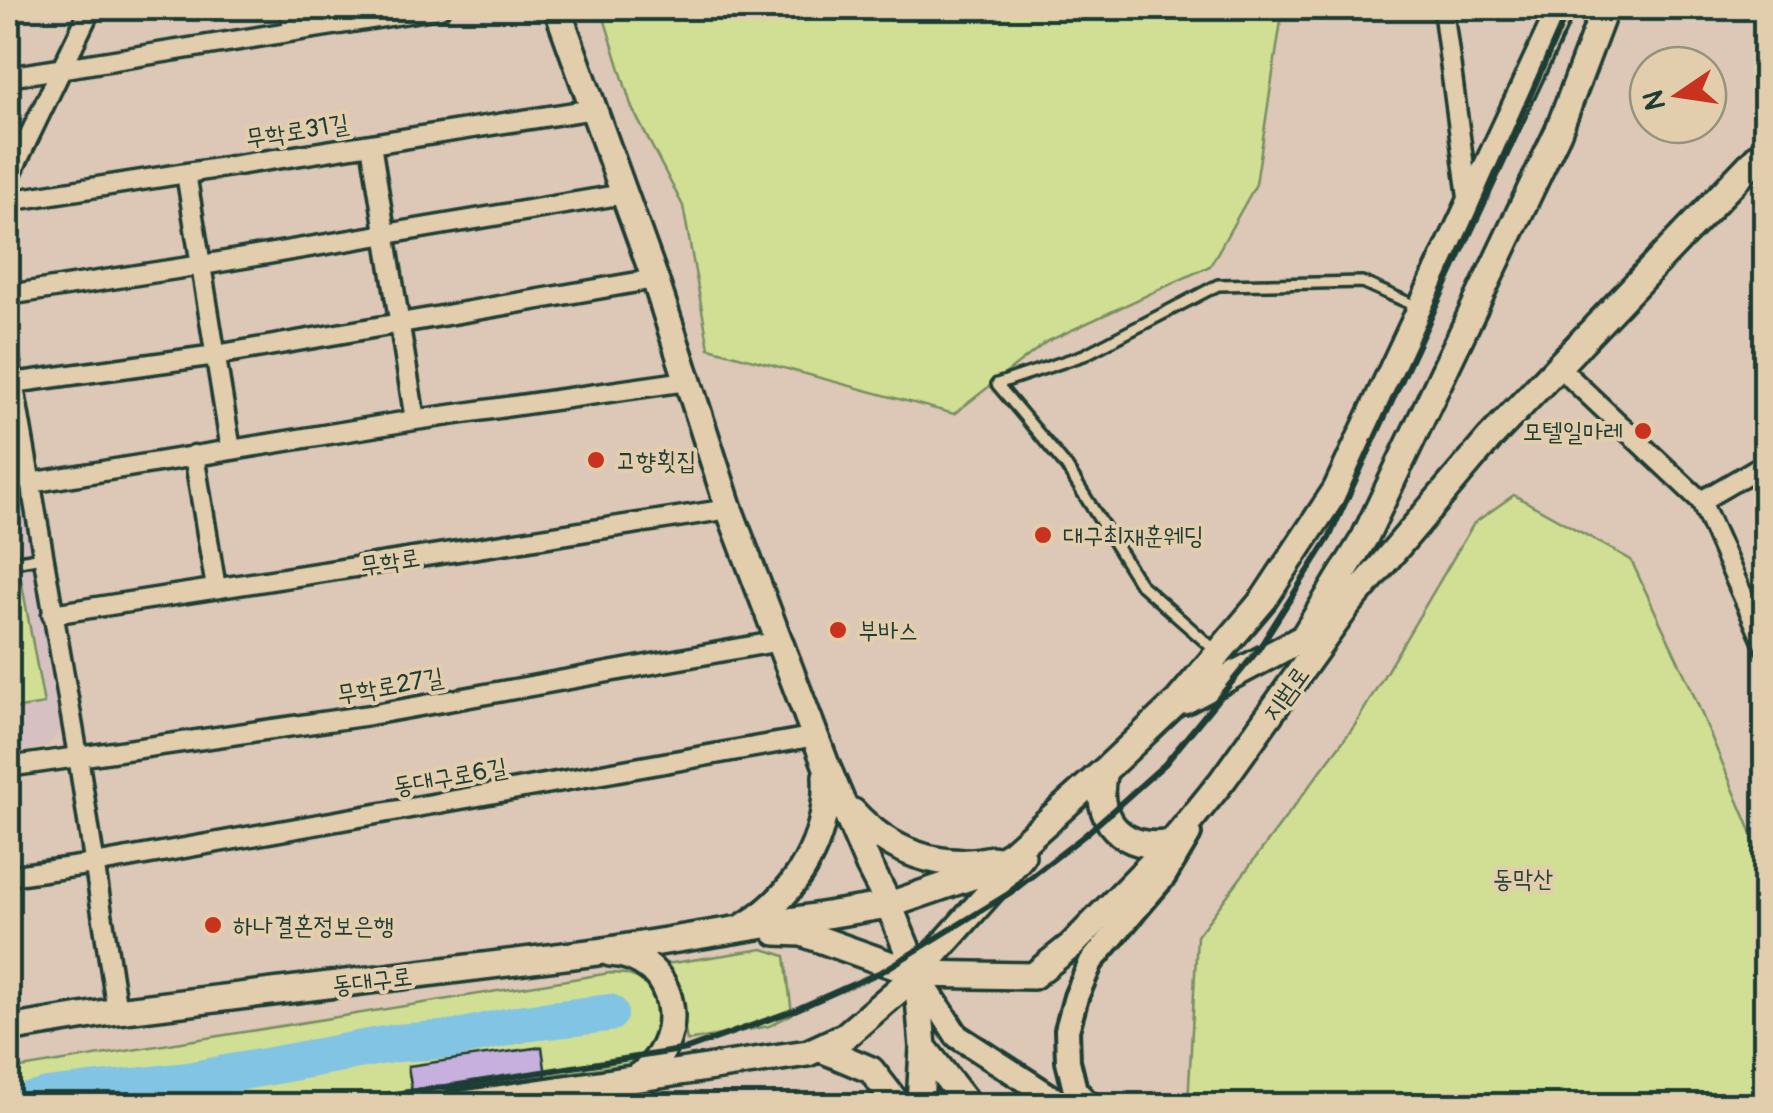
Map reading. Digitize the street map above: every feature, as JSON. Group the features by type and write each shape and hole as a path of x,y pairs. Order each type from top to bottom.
{"main road":[{"path":"736,931 890,906 973,876 1012,854 1168,710 1264,599 1336,490 1560,8"},
{"path":"1168,710 1304,638 1366,537 1558,132 1605,8"},
{"path":"566,14 594,109 655,279 729,509 826,764 917,974 923,1047 920,1106"},
{"name":"지범로","path":"736,931 802,932 917,974 1034,976 1072,945 1172,842 1222,780 1348,605 1489,439 1766,148"},
{"path":"736,931 774,905 804,869 823,818 826,764"},
{"path":"1104,771 1101,802 1115,829 1142,844 1172,842"},
{"path":"840,798 870,830 908,852 933,860 960,862 1012,854"},
{"path":"450,1106 808,1053 845,1036 917,974 1071,801"},
{"name":"동대구로","path":"8,1029 117,1011 598,952 736,931"},
{"path":"598,952 618,953 643,964 657,976 670,1001 672,1020 666,1046 656,1062 634,1079"},
{"path":"923,1047 969,1106"},
{"path":"819,1048 871,1070 899,1106"}],"street":[{"path":"8,180 91,8"},
{"path":"290,8 294,31"},
{"path":"8,77 440,8"},
{"path":"1444,8 1469,205"},
{"name":"무학로31길","path":"8,201 594,109"},
{"path":"370,144 415,420"},
{"path":"186,173 231,450"},
{"path":"8,295 624,194"},
{"path":"13,384 216,354 655,279"},
{"path":"8,352 78,756 117,1011"},
{"path":"1559,367 1701,502 1766,648"},
{"path":"30,483 687,380"},
{"path":"194,455 216,588"},
{"path":"1701,502 1766,463"},
{"name":"무학로","path":"52,614 729,509"},
{"name":"무학로27길","path":"8,767 370,715 780,641"},
{"name":"동대구로6길","path":"8,876 816,736"},
{"path":"1090,1106 1075,1090 1068,1061 1067,1030 1076,996 1091,962 1164,876 1222,780"},
{"path":"917,974 957,1036 1065,1106"}],"lane":[{"path":"1218,653 1140,584 1066,466 997,384 1084,355 1218,285 1362,282 1421,308"},
{"path":"8,563 42,557"}],"shaded area":[{"path":"8,423 60,731 47,746 8,754"}],"green space":[{"path":"601,8 1283,8 1256,184 1210,266 1046,342 954,414 709,348 683,206 632,108"},
{"name":"동막산","path":"1514,495 1631,560 1750,829 1765,885 1765,1105 1188,1105 1197,936 1355,725 1474,523"},
{"path":"21,579 44,704 8,710 8,581"},
{"path":"763,949 785,956 792,1014 769,1026 687,1041 677,985 660,965"},
{"path":"610,973 637,978 658,998 661,1030 645,1056 628,1064 334,1106 8,1106 8,1070"}],"building":[{"path":"542,1047 546,1076 449,1090 440,1094 435,1106 414,1106 408,1066"}],"waterway":[{"path":"11,1106 48,1097 188,1081 396,1043 455,1039 524,1023 609,1013"}],"railway":[{"path":"306,1106 687,1049 795,1010 883,971 1013,891 1085,835 1165,764 1258,650 1329,538 1569,8"}],"place":[{"name":"모텔일마레","path":"1643,431"},
{"name":"고향횟집","path":"596,460"},
{"name":"대구최재훈웨딩","path":"1043,535"},
{"name":"부바스","path":"838,630"},
{"name":"하나결혼정보은행","path":"213,925"}]}
